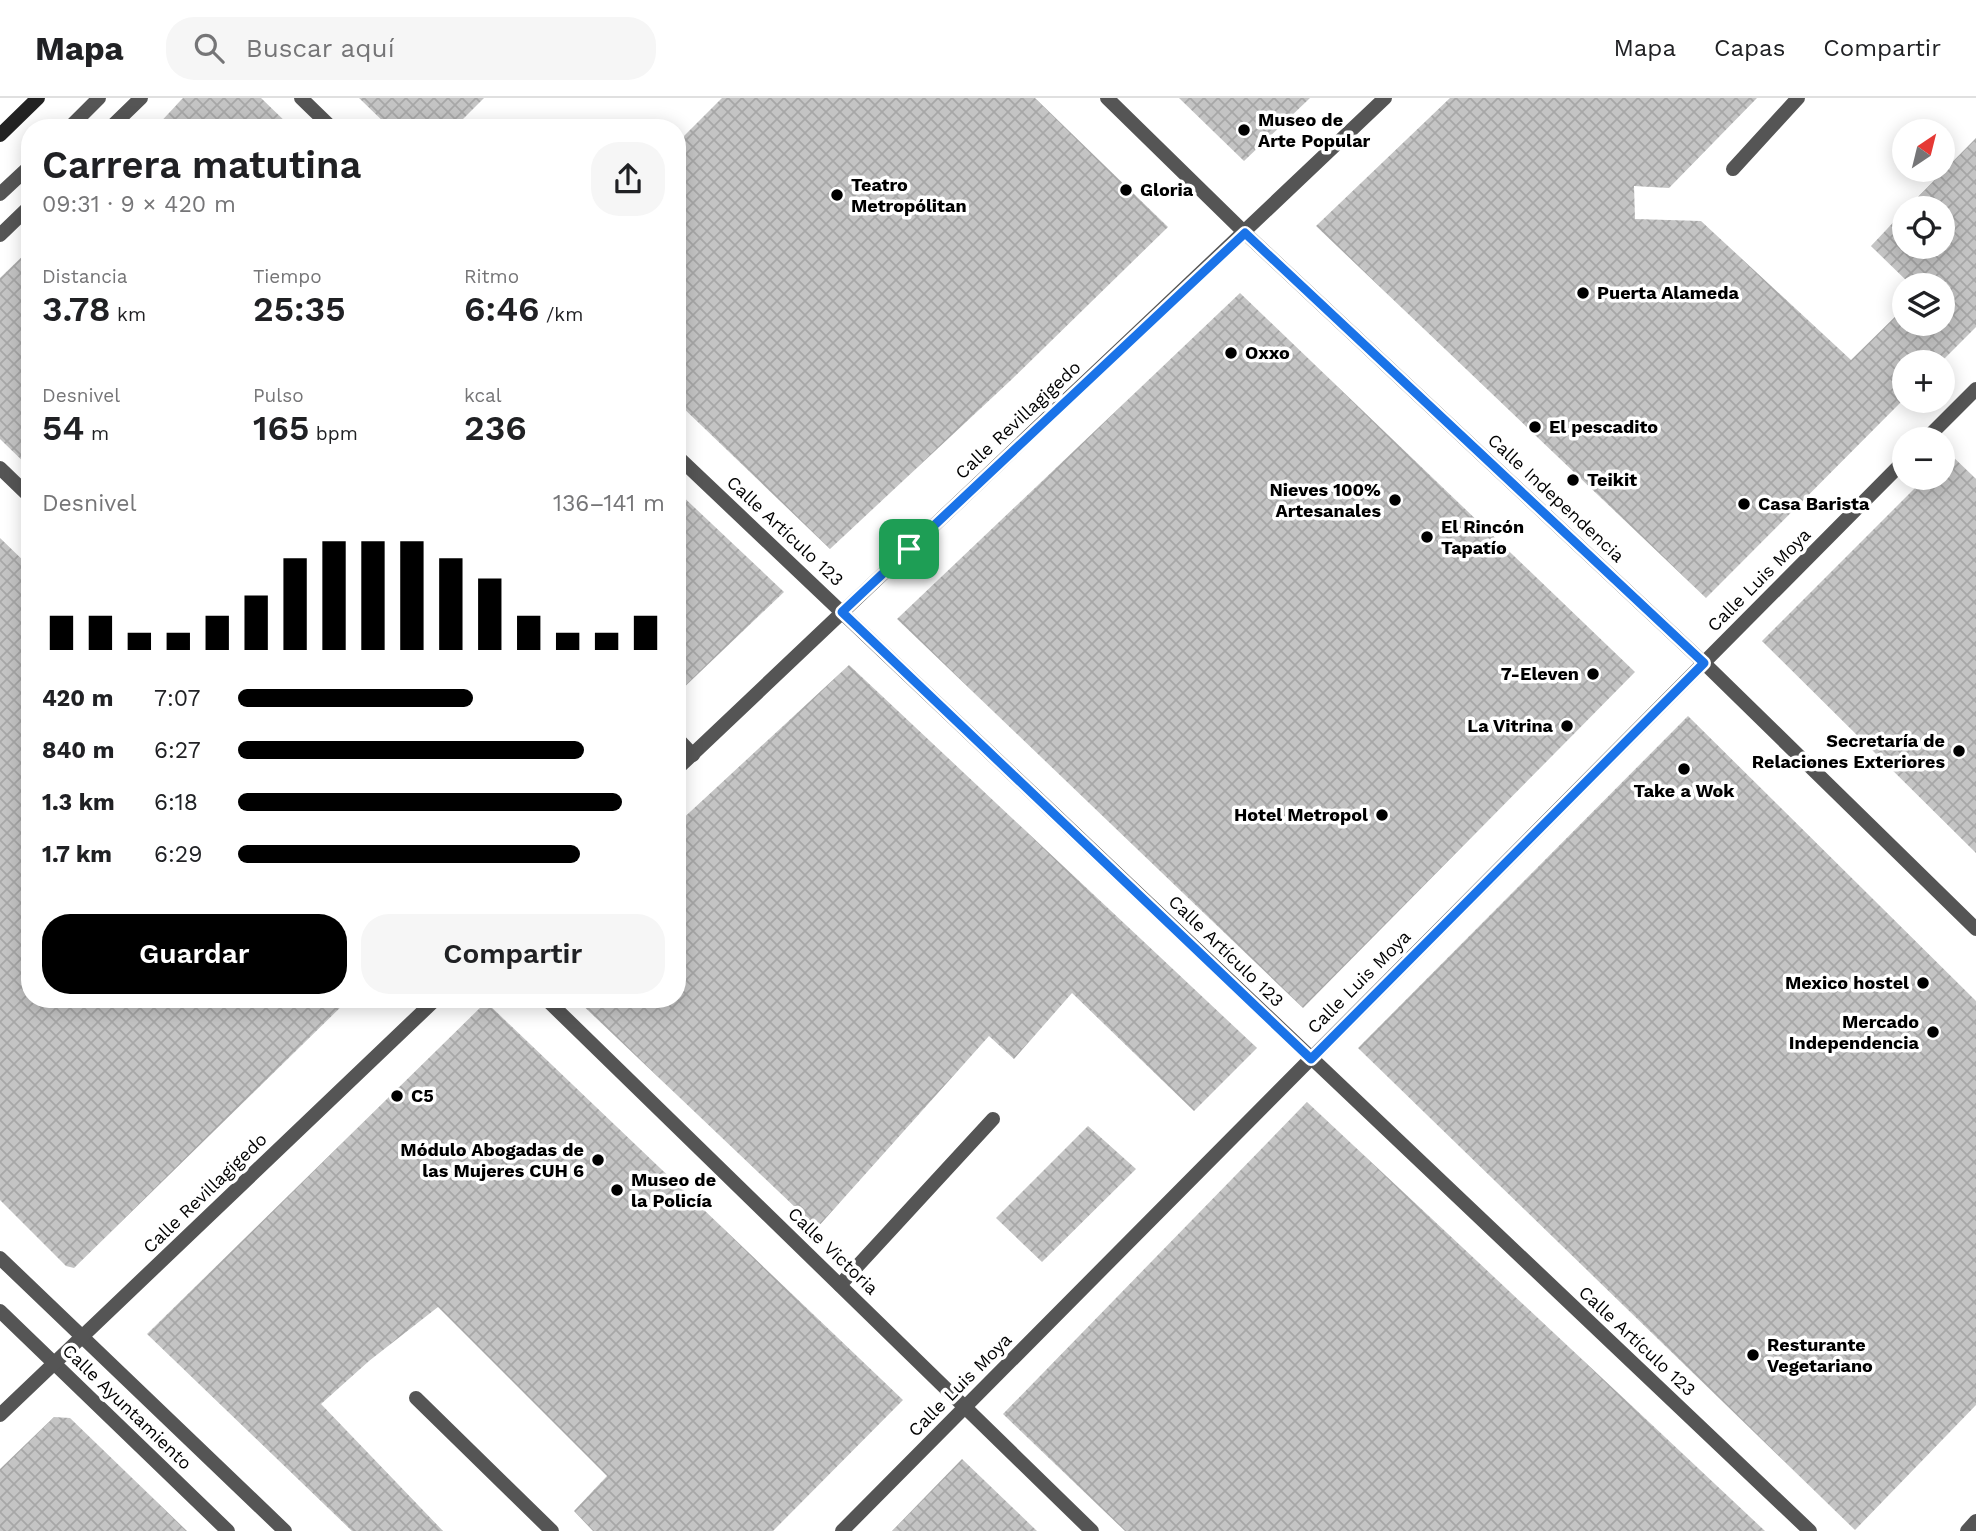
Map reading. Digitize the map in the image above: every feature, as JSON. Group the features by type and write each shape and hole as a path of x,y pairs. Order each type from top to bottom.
{"main road":[{"path":"0,135 38,98"}],"street":[{"path":"78,119 99,98"},
{"path":"119,119 141,98"},
{"path":"301,98 323,119"},
{"name":"Calle Independencia","path":"1107,98 1245,233 1704,663 1976,929"},
{"name":"Calle Revillagigedo","path":"686,761 1385,98"},
{"path":"1733,169 1798,98"},
{"path":"0,194 21,174"},
{"path":"0,235 21,215"},
{"path":"1938,427 1976,389"},
{"name":"Calle Artículo 123","path":"686,465 1810,1531"},
{"path":"0,468 21,488"},
{"name":"Calle Luis Moya","path":"842,1531 1892,473"},
{"path":"686,748 693,755"},
{"name":"Calle Revillagigedo","path":"0,1415 427,1008"},
{"name":"Calle Victoria","path":"555,1008 1092,1531"},
{"path":"840,1285 993,1119"},
{"path":"0,1258 285,1531"},
{"name":"Calle Ayuntamiento","path":"0,1311 228,1531"},
{"path":"416,1398 552,1531"},
{"path":"1967,1531 1976,1521"}],"building":[{"path":"183,98 261,98 283,119 163,119"},
{"path":"359,98 484,98 463,119 381,119"},
{"path":"722,98 1035,98 1168,227 1010,381 830,549 686,411 686,134"},
{"name":"Museo de Arte Popular","path":"1179,98 1310,98 1244,161"},
{"name":"Puerta Alameda","path":"1450,98 1757,98 1669,188 1634,186 1635,219 1701,221 1851,360 1892,320 1892,336 1955,336 1955,273 1899,273 1871,246 1892,224 1892,259 1955,259 1955,196 1919,196 1933,182 1955,182 1955,159 1976,138 1976,327 1953,350 1892,350 1892,411 1706,598 1316,226"},
{"path":"21,258 21,459 0,439 0,278"},
{"path":"1240,293 1635,672 1303,1008 897,619"},
{"path":"1955,459 1976,479 1976,853 1762,641 1913,490 1955,490"},
{"path":"686,499 784,592 686,685"},
{"path":"0,538 21,558 21,1008 340,1008 74,1268 66,1266 0,1200"},
{"path":"849,665 1257,1048 1194,1111 1072,993 1014,1059 989,1036 817,1228 585,1008 686,1008 686,816"},
{"path":"1688,716 1976,1001 1976,1405 1855,1530 1358,1048"},
{"path":"480,1008 492,1008 903,1400 773,1531 593,1531 574,1511 607,1476 438,1307 369,1361 321,1404 443,1531 352,1531 147,1334"},
{"path":"1307,1102 1765,1531 1125,1531 1003,1414"},
{"path":"1088,1126 1136,1169 1042,1262 996,1218"},
{"path":"54,1417 70,1418 187,1531 0,1531 0,1469"},
{"path":"962,1459 1037,1531 892,1531"}],"place":[{"name":"Museo de Arte Popular","path":"1244,130"},
{"name":"Gloria","path":"1126,190"},
{"name":"Teatro Metropólitan","path":"837,195"},
{"name":"Puerta Alameda","path":"1583,293"},
{"name":"Oxxo","path":"1231,353"},
{"name":"El pescadito","path":"1535,427"},
{"name":"Teikit","path":"1573,480"},
{"name":"Nieves 100% Artesanales","path":"1395,500"},
{"name":"Casa Barista","path":"1744,504"},
{"name":"El Rincón Tapatío","path":"1427,537"},
{"name":"7-Eleven","path":"1593,674"},
{"name":"La Vitrina","path":"1567,726"},
{"name":"Secretaría de Relaciones Exteriores","path":"1959,751"},
{"name":"Take a Wok","path":"1684,769"},
{"name":"Hotel Metropol","path":"1382,815"},
{"name":"Mexico hostel","path":"1923,983"},
{"name":"Mercado Independencia","path":"1933,1032"},
{"name":"C5","path":"397,1096"},
{"name":"Módulo Abogadas de las Mujeres CUH 6","path":"598,1160"},
{"name":"Museo de la Policía","path":"617,1190"},
{"name":"Resturante Vegetariano","path":"1753,1355"}],"route":[{"path":"1245,233 1704,663 1311,1059 842,612 909,549 1245,233"}]}
